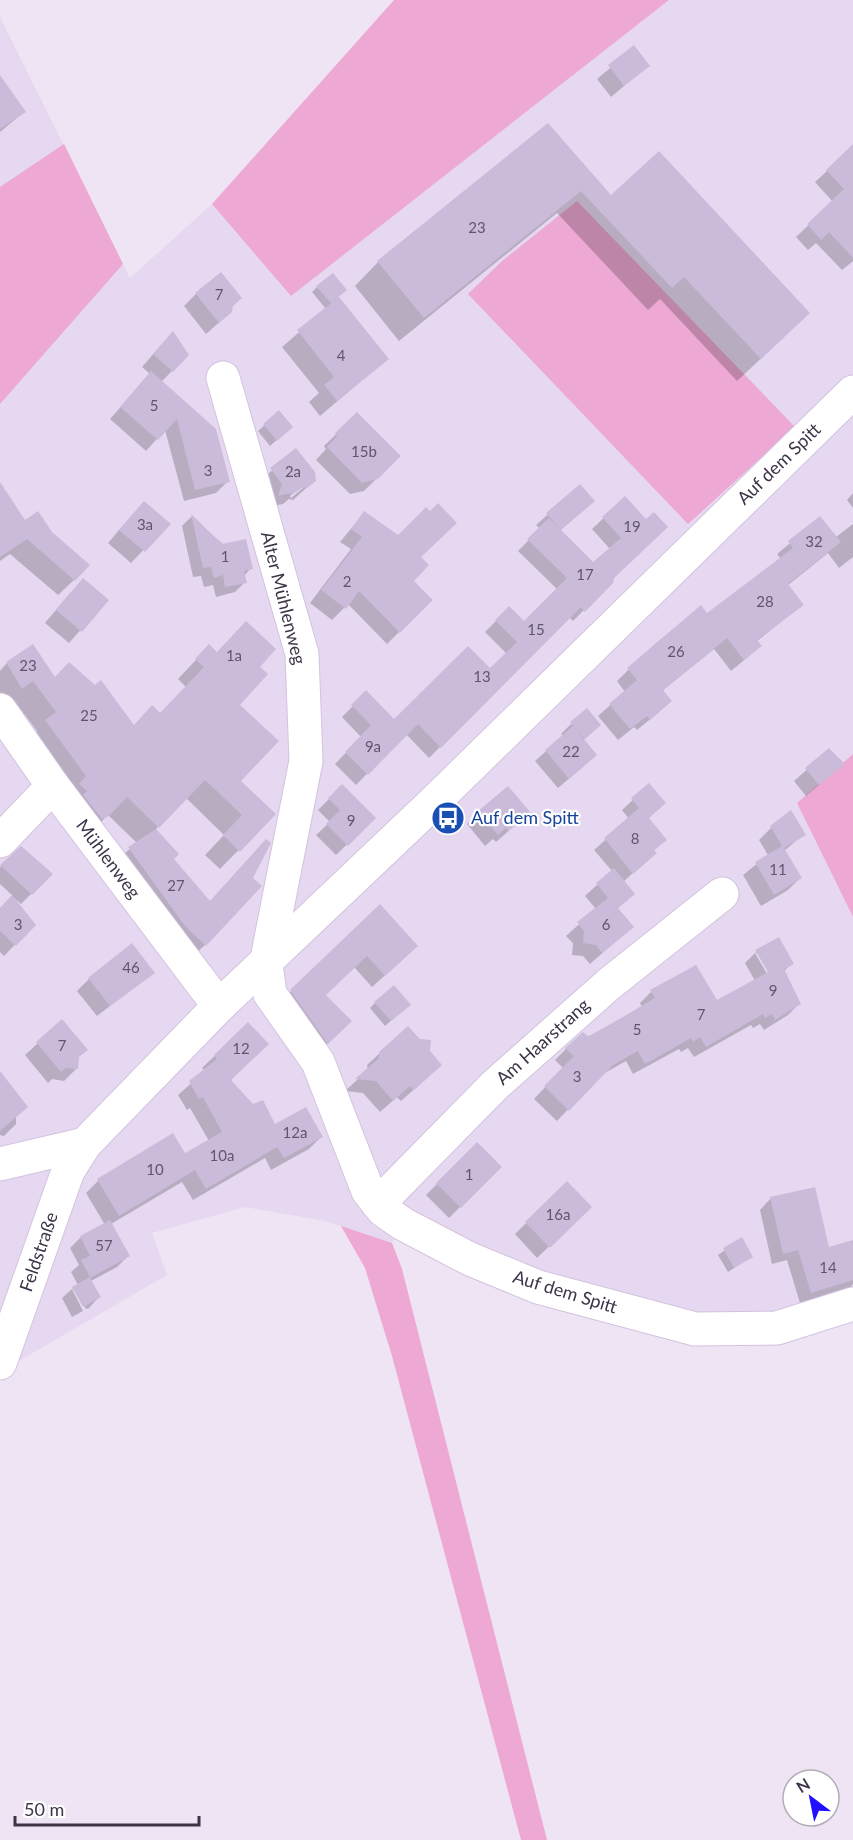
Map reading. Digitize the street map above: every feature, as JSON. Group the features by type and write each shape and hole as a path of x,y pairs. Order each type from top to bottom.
{"street":[{"name":"Alter Mühlenweg","path":"223,378 302,654 306,761 266,964"},
{"name":"Auf dem Spitt","path":"85,1144 219,1006 266,964 853,392"},
{"name":"Mühlenweg","path":"0,710 53,786 219,1006"},
{"path":"0,841 53,786"},
{"name":"Am Haarstrang","path":"378,1204 495,1084 609,984 722,894"},
{"name":"Auf dem Spitt","path":"266,964 270,994 318,1062 359,1171 378,1204 403,1224 461,1254 538,1287 695,1329 777,1328 853,1304"},
{"path":"0,1164 85,1144"},
{"name":"Feldstraße","path":"0,1363 68,1171 85,1144"}],"shaded area":[{"path":"394,0 669,0 291,296 212,204"},
{"path":"669,0 853,0 853,754 797,803 853,917 853,1300 695,1325 402,1227 392,1243 325,1221 245,1207 152,1233 167,1275 0,1372 0,17 130,278 212,204 291,295"},
{"path":"64,144 123,264 0,404 0,187"},
{"path":"577,201 795,427 688,524 468,294 501,262"},
{"path":"853,754 853,917 797,803"},
{"path":"341,1226 392,1243 402,1269 547,1840 521,1840 392,1356 365,1268"}],"building":[{"path":"634,45 650,66 624,86 608,65"},
{"path":"0,75 26,112 0,129"},
{"path":"548,123 611,195 659,151 810,313 761,359 684,277 672,288 581,191 424,318 377,261"},
{"path":"853,144 853,258 829,232 821,240 807,224 844,189 826,170"},
{"path":"221,272 242,298 233,306 232,312 219,323 195,293"},
{"path":"333,273 347,290 331,303 316,286"},
{"path":"339,297 389,359 337,401 324,385 334,377 297,330"},
{"path":"173,331 189,355 173,372 153,354"},
{"path":"151,371 216,429 230,482 195,490 177,419 158,440 120,407"},
{"path":"279,410 293,427 277,441 263,424"},
{"path":"357,412 401,456 378,479 362,483 327,447 337,436 335,433"},
{"path":"296,448 315,472 316,481 307,488 303,487 296,492 278,496 282,484 270,468"},
{"path":"0,482 25,520 38,511 52,532 90,565 75,581 27,539 0,557"},
{"path":"580,484 595,501 561,530 593,562 621,538 602,517 625,496 646,519 654,512 668,527 612,580 614,582 585,612 581,607 441,748 418,724 368,775 345,752 371,725 351,705 366,690 394,719 468,646 490,668 517,642 495,620 509,606 524,621 567,578 527,539 549,518 559,528 546,513"},
{"path":"144,501 171,524 145,552 119,530"},
{"path":"438,503 457,523 421,557 429,565 414,581 433,600 400,633 359,591 346,609 321,590 362,537 351,529 364,511 398,535 426,507 430,511"},
{"path":"191,514 222,544 246,539 253,569 244,571 247,583 225,587 223,575 214,578 211,567 203,568"},
{"path":"820,516 841,542 788,584 804,605 757,640 762,646 744,660 727,638 663,690 672,701 650,720 647,716 630,729 609,704 637,680 627,668 701,605 707,613 793,548 788,541"},
{"path":"83,578 109,600 82,632 56,610"},
{"path":"246,621 276,649 260,667 268,674 240,705 279,741 241,781 276,814 240,852 223,835 242,815 205,780 159,828 127,797 109,816 102,819 83,795 87,791 79,784 86,776 45,720 56,712 33,681 22,689 6,662 33,644 55,677 69,662 95,685 101,680 134,725 152,705 160,713 204,667 195,659 209,644 217,652"},
{"path":"587,708 601,725 585,739 575,728 597,755 569,779 545,750 573,726 570,722"},
{"path":"829,748 845,764 819,785 805,768"},
{"path":"649,783 666,803 649,818 667,840 654,850 657,853 633,874 604,838 639,808 631,798"},
{"path":"342,784 376,818 348,846 326,824 340,810 328,798"},
{"path":"508,786 531,813 508,831 506,828 498,835 478,811"},
{"path":"791,810 806,835 784,848 802,878 774,895 755,862 782,846 770,826"},
{"path":"156,829 179,854 174,859 210,901 266,839 271,843 253,878 262,886 206,946 185,926 128,847"},
{"path":"21,846 53,874 32,895 0,865"},
{"path":"614,868 635,894 618,908 634,927 602,953 596,945 583,943 584,931 577,922 608,898 596,883"},
{"path":"12,895 36,925 16,946 0,931 0,908"},
{"path":"380,904 418,946 385,976 367,956 326,995 352,1021 328,1044 290,990"},
{"path":"779,937 794,964 784,969 801,1004 775,1020 772,1014 765,1018 763,1014 706,1047 700,1037 693,1042 691,1038 645,1064 638,1051 613,1065 569,1111 544,1086 574,1056 565,1048 583,1032 589,1037 655,998 650,990 696,965 717,1000 768,972 755,950"},
{"path":"132,943 155,973 110,1006 88,978"},
{"path":"394,985 411,1005 391,1021 374,1002"},
{"path":"62,1019 88,1050 79,1057 78,1069 66,1068 61,1072 36,1042"},
{"path":"248,1022 269,1044 231,1080 253,1104 263,1100 275,1124 306,1107 323,1137 284,1158 277,1147 206,1189 195,1170 119,1216 97,1179 173,1133 185,1153 222,1132 203,1097 199,1099 189,1081 217,1059 214,1055"},
{"path":"408,1026 420,1039 431,1040 430,1051 442,1065 414,1090 410,1086 393,1101 376,1081 355,1079 379,1058 379,1052"},
{"path":"0,1071 28,1107 0,1131"},
{"path":"477,1142 502,1167 461,1208 436,1183"},
{"path":"567,1181 592,1207 550,1248 525,1222"},
{"path":"815,1187 829,1247 853,1240 853,1280 811,1293 798,1250 783,1254 770,1197"},
{"path":"110,1220 130,1256 90,1278 101,1297 83,1307 72,1287 90,1277 81,1260 90,1256 80,1236"},
{"path":"742,1237 753,1257 734,1268 723,1248"}],"place":[{"name":"Auf dem Spitt","path":"448,818"}]}
